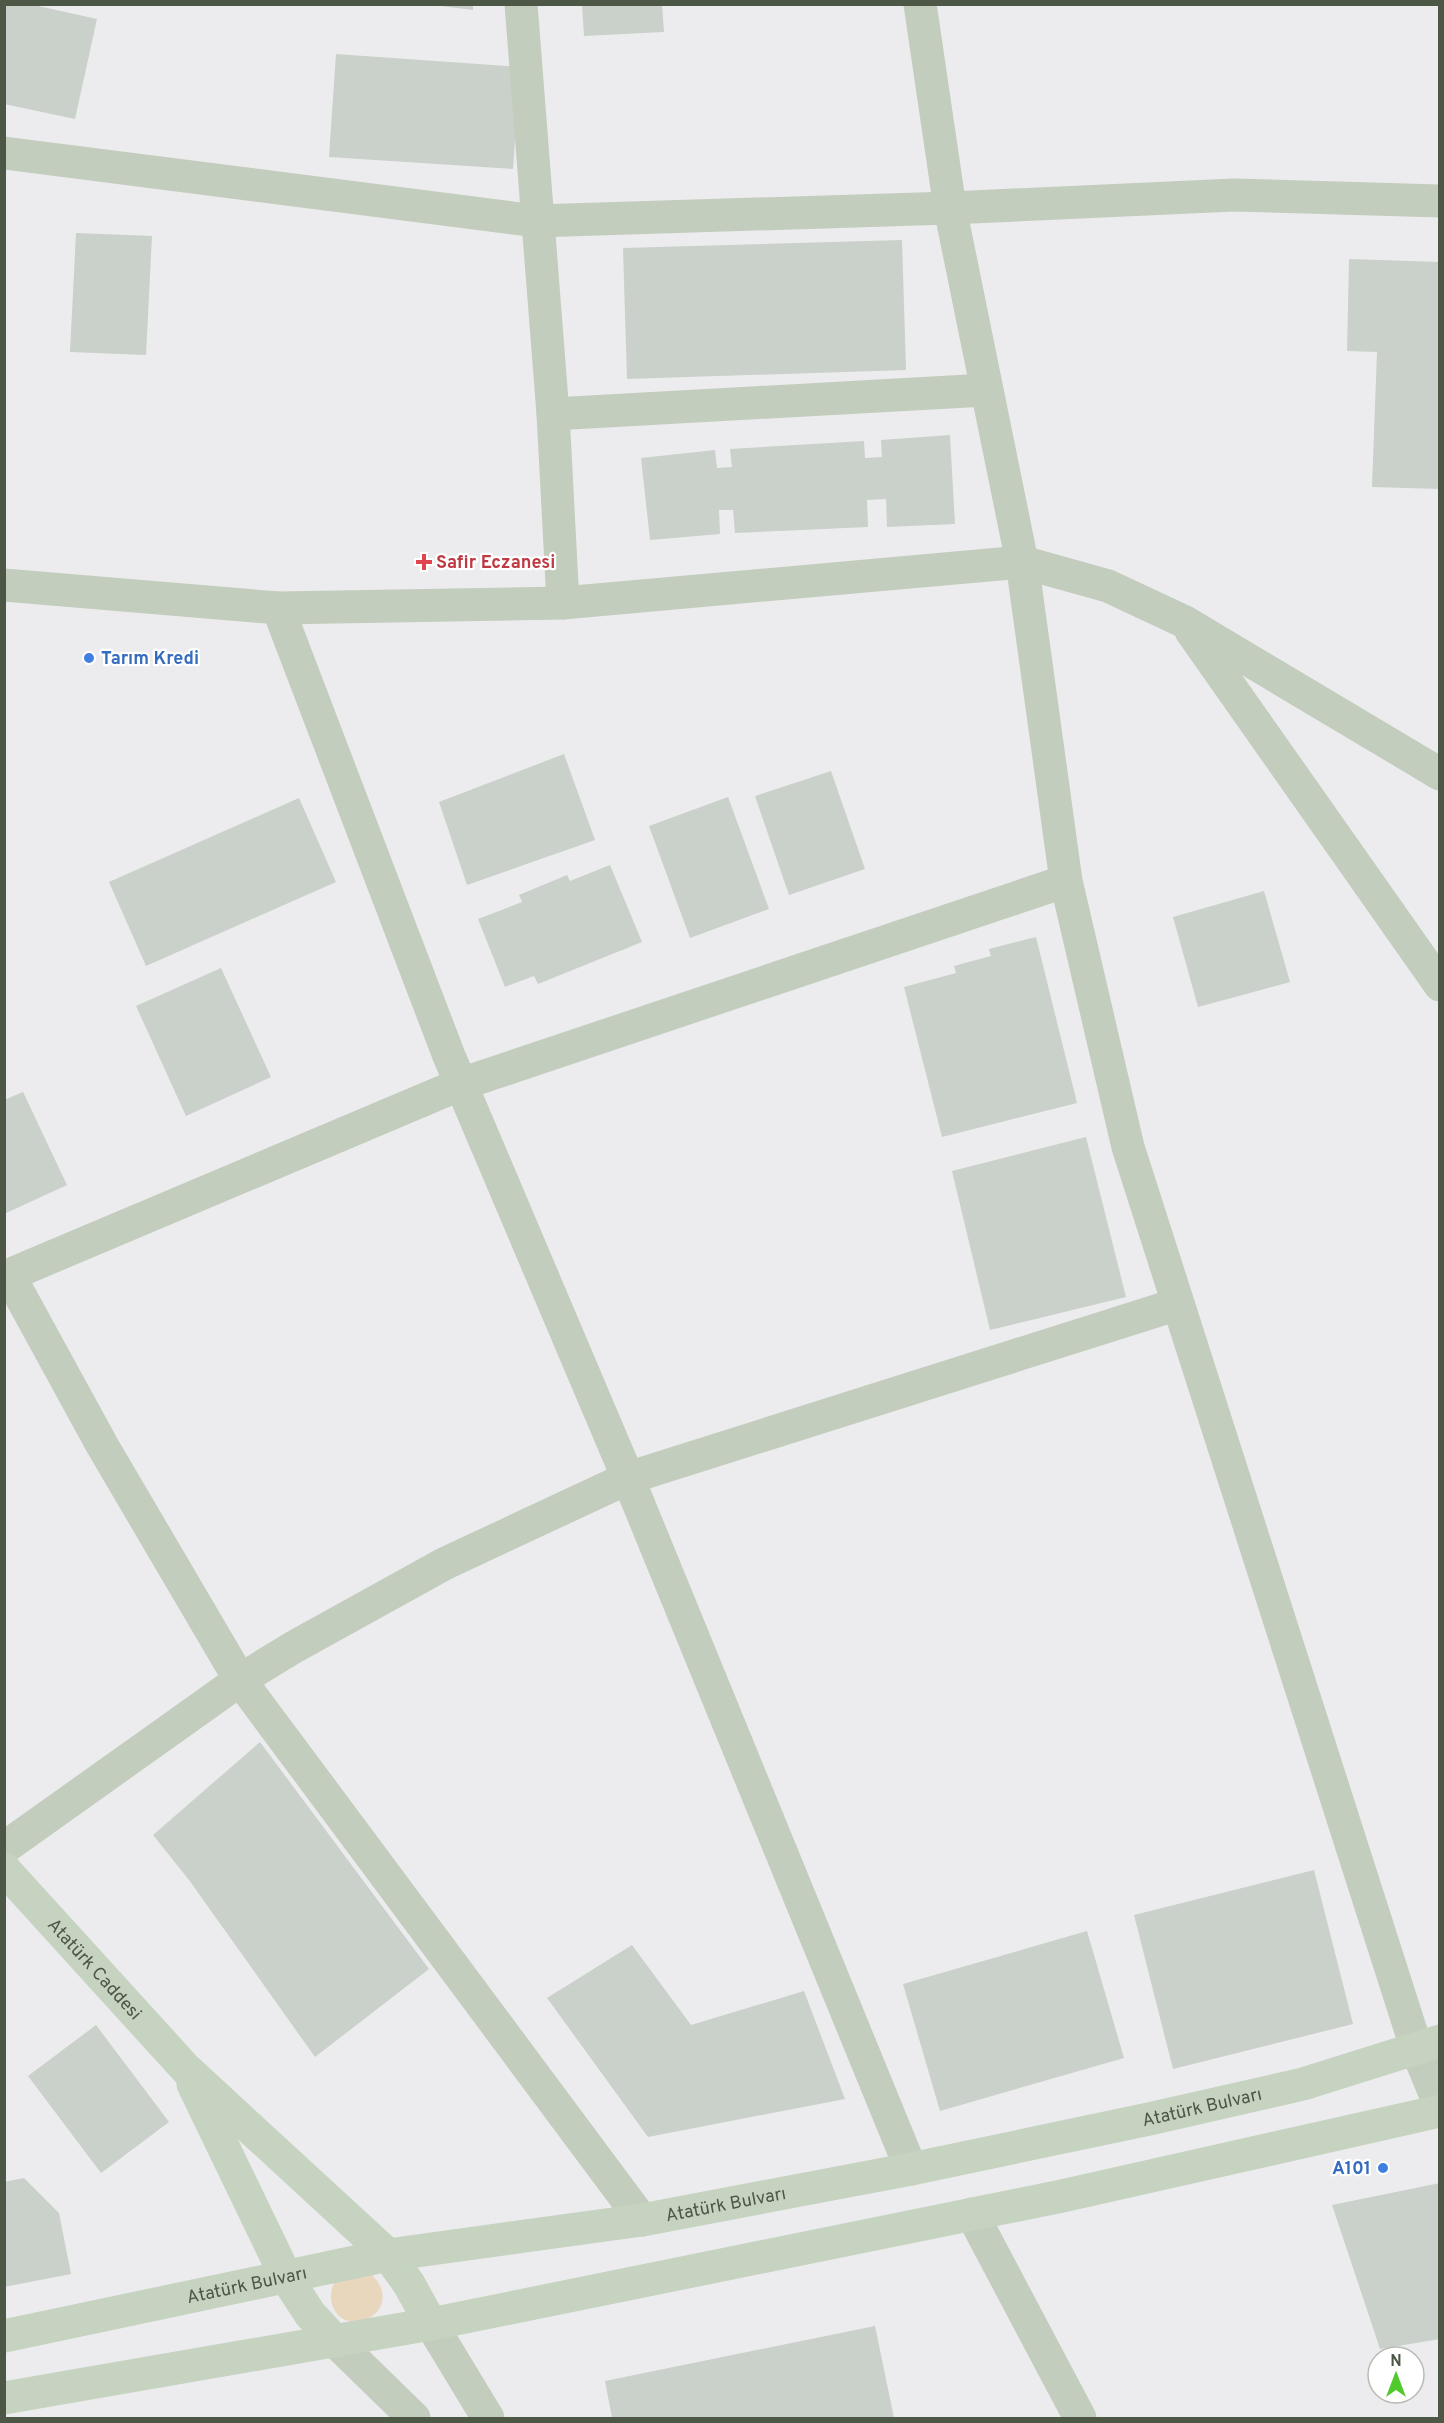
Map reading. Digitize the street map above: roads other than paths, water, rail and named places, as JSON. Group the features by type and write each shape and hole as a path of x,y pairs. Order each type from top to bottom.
{"main road":[{"name":"Atatürk Caddesi","path":"4,1869 186,2069"},
{"name":"Atatürk Bulvarı","path":"4,2337 388,2255 642,2220 911,2169 1149,2120 1303,2084 1428,2046"},
{"path":"186,2069 388,2255 410,2284 431,2324"},
{"path":"186,2069 286,2277 310,2314 335,2341"},
{"path":"4,2398 431,2324 972,2214 1440,2111"}],"street":[{"path":"521,4 536,221 553,414 563,603"},
{"path":"920,4 950,208 1022,562 1066,881 1128,1146 1178,1304 1428,2046 1440,2106"},
{"path":"4,153 536,221 950,208 1234,195 1440,201"},
{"path":"553,414 986,390"},
{"path":"4,585 278,608 563,603 1022,562 1108,586 1185,622 1440,774"},
{"path":"278,608 461,1084 628,1478 911,2169"},
{"path":"1185,622 1440,985"},
{"path":"642,2220 240,1680 102,1445 7,1276 461,1084 1066,881"},
{"path":"4,1848 240,1680 294,1647 444,1564 628,1478 1178,1304"},
{"path":"972,2214 1080,2418"},
{"path":"431,2324 488,2418"},
{"path":"335,2341 414,2418"}],"place":[{"name":"Safir Eczanesi","path":"424,562"},
{"name":"Tarım Kredi","path":"89,658"},
{"name":"A101","path":"1383,2168"}]}
